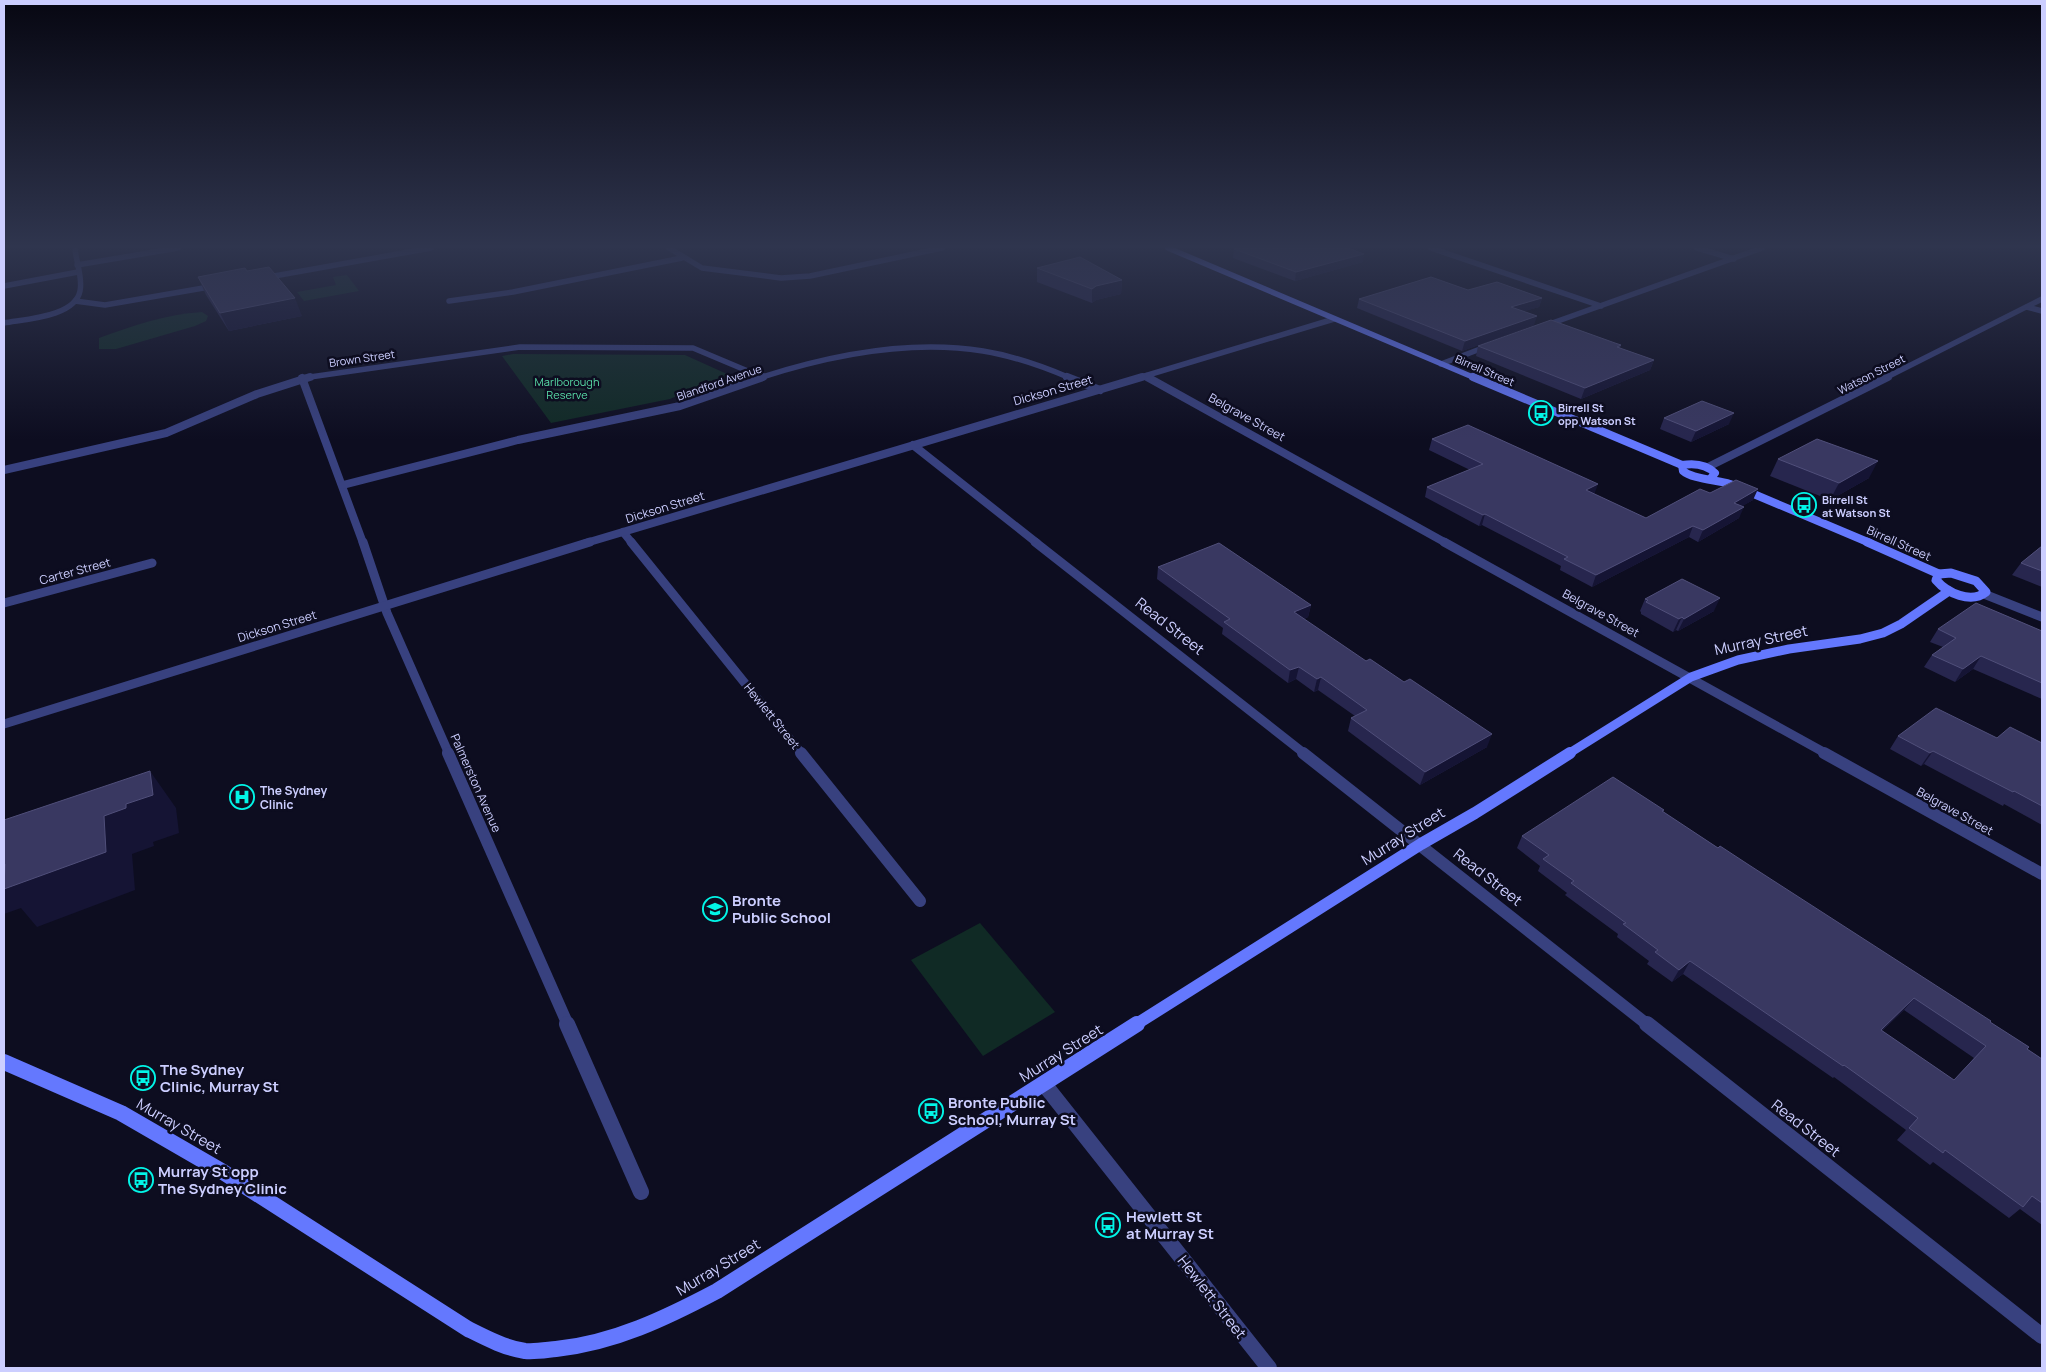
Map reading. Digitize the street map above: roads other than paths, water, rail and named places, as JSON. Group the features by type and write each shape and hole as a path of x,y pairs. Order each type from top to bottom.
{"main road":[{"name":"Birrell Street","path":"1317,312 1682,465 1681,469 1686,474 1711,478 1730,484 1939,574 1959,574 1974,580 1985,588 1984,594"},
{"path":"1682,465 1690,464 1708,467 1715,473 1711,478"},
{"path":"1939,574 1936,580 1949,591 1974,597 1984,594"},
{"name":"Murray Street","path":"4,1062 121,1113 223,1172 468,1329 496,1342 527,1351 562,1350 592,1344 654,1324 717,1291 1421,844 1691,678 1738,660 1789,649 1860,639 1883,633 1901,624 1949,591"}],"street":[{"path":"4,323 59,312"},
{"path":"1541,327 1584,312"},
{"name":"Watson Street","path":"1708,467 2017,312"},
{"name":"Dickson Street","path":"4,724 622,532 1334,319"},
{"path":"1441,364 1499,342"},
{"name":"Brown Street","path":"4,470 166,434 257,394 302,378 520,347 693,348 762,377"},
{"name":"Blandford Avenue","path":"343,485 519,440 680,406 726,388 853,353 895,348 940,347 978,350 1016,358 1100,390"},
{"name":"Belgrave Street","path":"1147,376 2042,874"},
{"name":"Palmerston Avenue","path":"302,378 343,485 384,606 641,1192"},
{"name":"Read Street","path":"913,445 2042,1336"},
{"name":"Hewlett Street","path":"622,532 920,901"},
{"name":"Carter Street","path":"4,603 152,563"},
{"path":"1984,594 2042,617"},
{"name":"Hewlett Street","path":"1044,1084 1269,1368"}],"place":[{"name":"Birrell St opp Watson St","path":"1541,413"},
{"name":"Birrell St at Watson St","path":"1804,505"},
{"name":"The Sydney Clinic","path":"242,797"},
{"name":"Bronte Public School","path":"715,909"},
{"name":"The Sydney Clinic, Murray St","path":"143,1078"},
{"name":"Bronte Public School, Murray St","path":"931,1111"},
{"name":"Murray St opp The Sydney Clinic","path":"141,1180"},
{"name":"Hewlett St at Murray St","path":"1108,1225"}],"park label":[{"name":"Marlborough Reserve","path":"567,387"}]}
